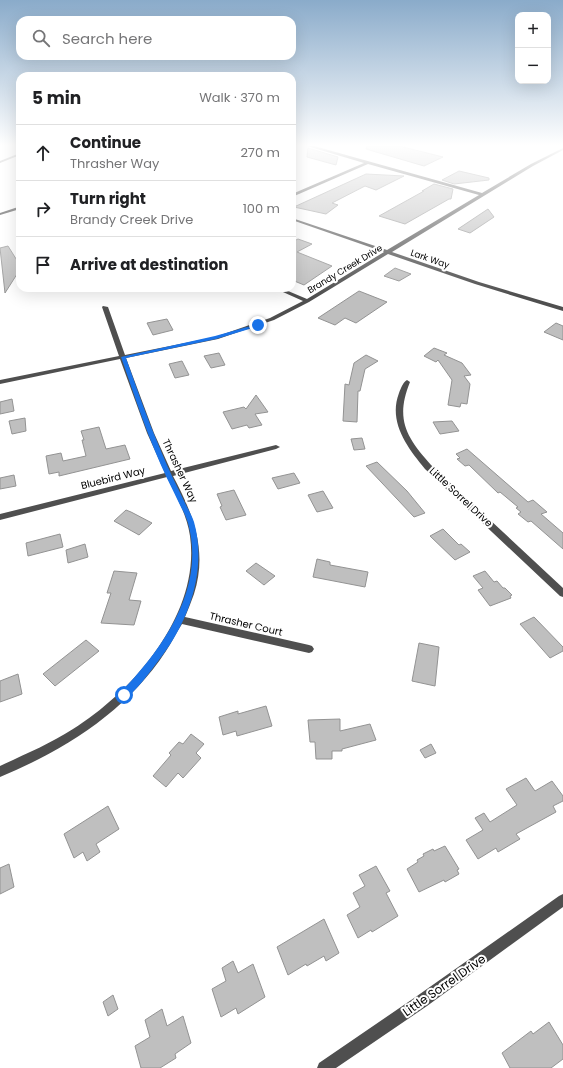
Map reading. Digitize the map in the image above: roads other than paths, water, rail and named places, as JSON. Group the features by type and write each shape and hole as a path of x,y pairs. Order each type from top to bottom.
{"main road":[{"path":"0,214 16,209"}],"street":[{"name":"Brandy Creek Drive","path":"0,382 238,332 272,319 307,301 483,196"},
{"name":"Lark Way","path":"296,220 477,284 563,309"},
{"path":"286,292 307,301"},
{"name":"Thrasher Way","path":"0,772 55,746 78,732 105,712 141,677 162,650 179,620 188,600 193,578 195,539 191,521 158,452 105,307"},
{"name":"Little Sorrel Drive","path":"407,382 401,393 398,404 399,415 404,433 415,452 428,467 563,593"},
{"name":"Bluebird Way","path":"0,517 276,446"},
{"name":"Thrasher Court","path":"179,620 309,649"},
{"name":"Little Sorrel Drive","path":"324,1068 422,1001 563,900"}]}
